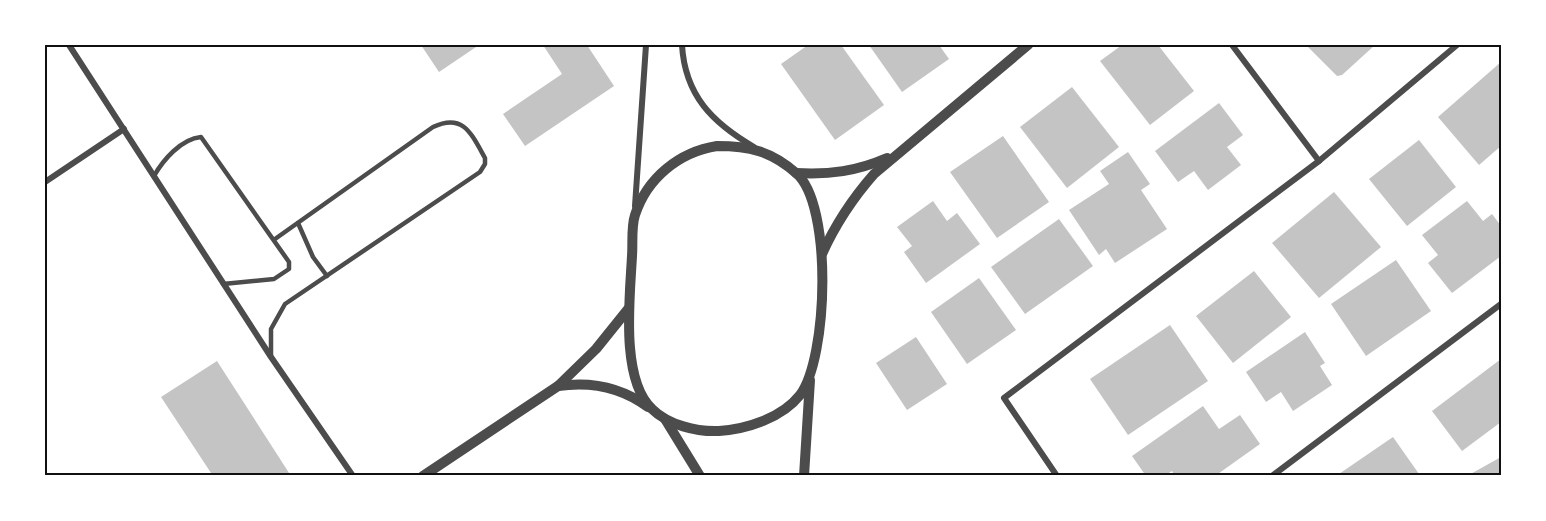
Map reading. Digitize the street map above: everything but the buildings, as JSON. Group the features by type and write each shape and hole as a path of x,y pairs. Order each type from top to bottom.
{"street":[{"path":"69,45 271,357 353,476"},
{"path":"646,45 629,308 630,346 637,383 650,408"},
{"path":"682,45 688,76 702,105 726,130 796,173 805,185 816,214 821,255 818,330 810,372 804,476"},
{"path":"821,255 852,198 874,174 1028,45"},
{"path":"1232,45 1319,161"},
{"path":"1057,476 1004,398 1319,161 1456,45"},
{"path":"45,182 124,129"},
{"path":"634,216 650,186 672,163 687,154 717,146 755,148"},
{"path":"796,173 823,175 849,172 899,153"},
{"path":"1272,476 1501,304"},
{"path":"423,476 558,386 596,349 629,308"},
{"path":"558,386 574,384 607,386 623,392 665,419 704,430 748,426 788,406 801,394 810,372"},
{"path":"665,419 699,476"}],"lane":[{"path":"271,357 271,329 285,304 480,172 485,164 485,158 464,125 452,120 445,122 433,127 275,239"},
{"path":"154,176 169,155 195,138 201,137 289,262 289,269 265,281 224,284"},
{"path":"298,223 313,257 327,276"}]}
